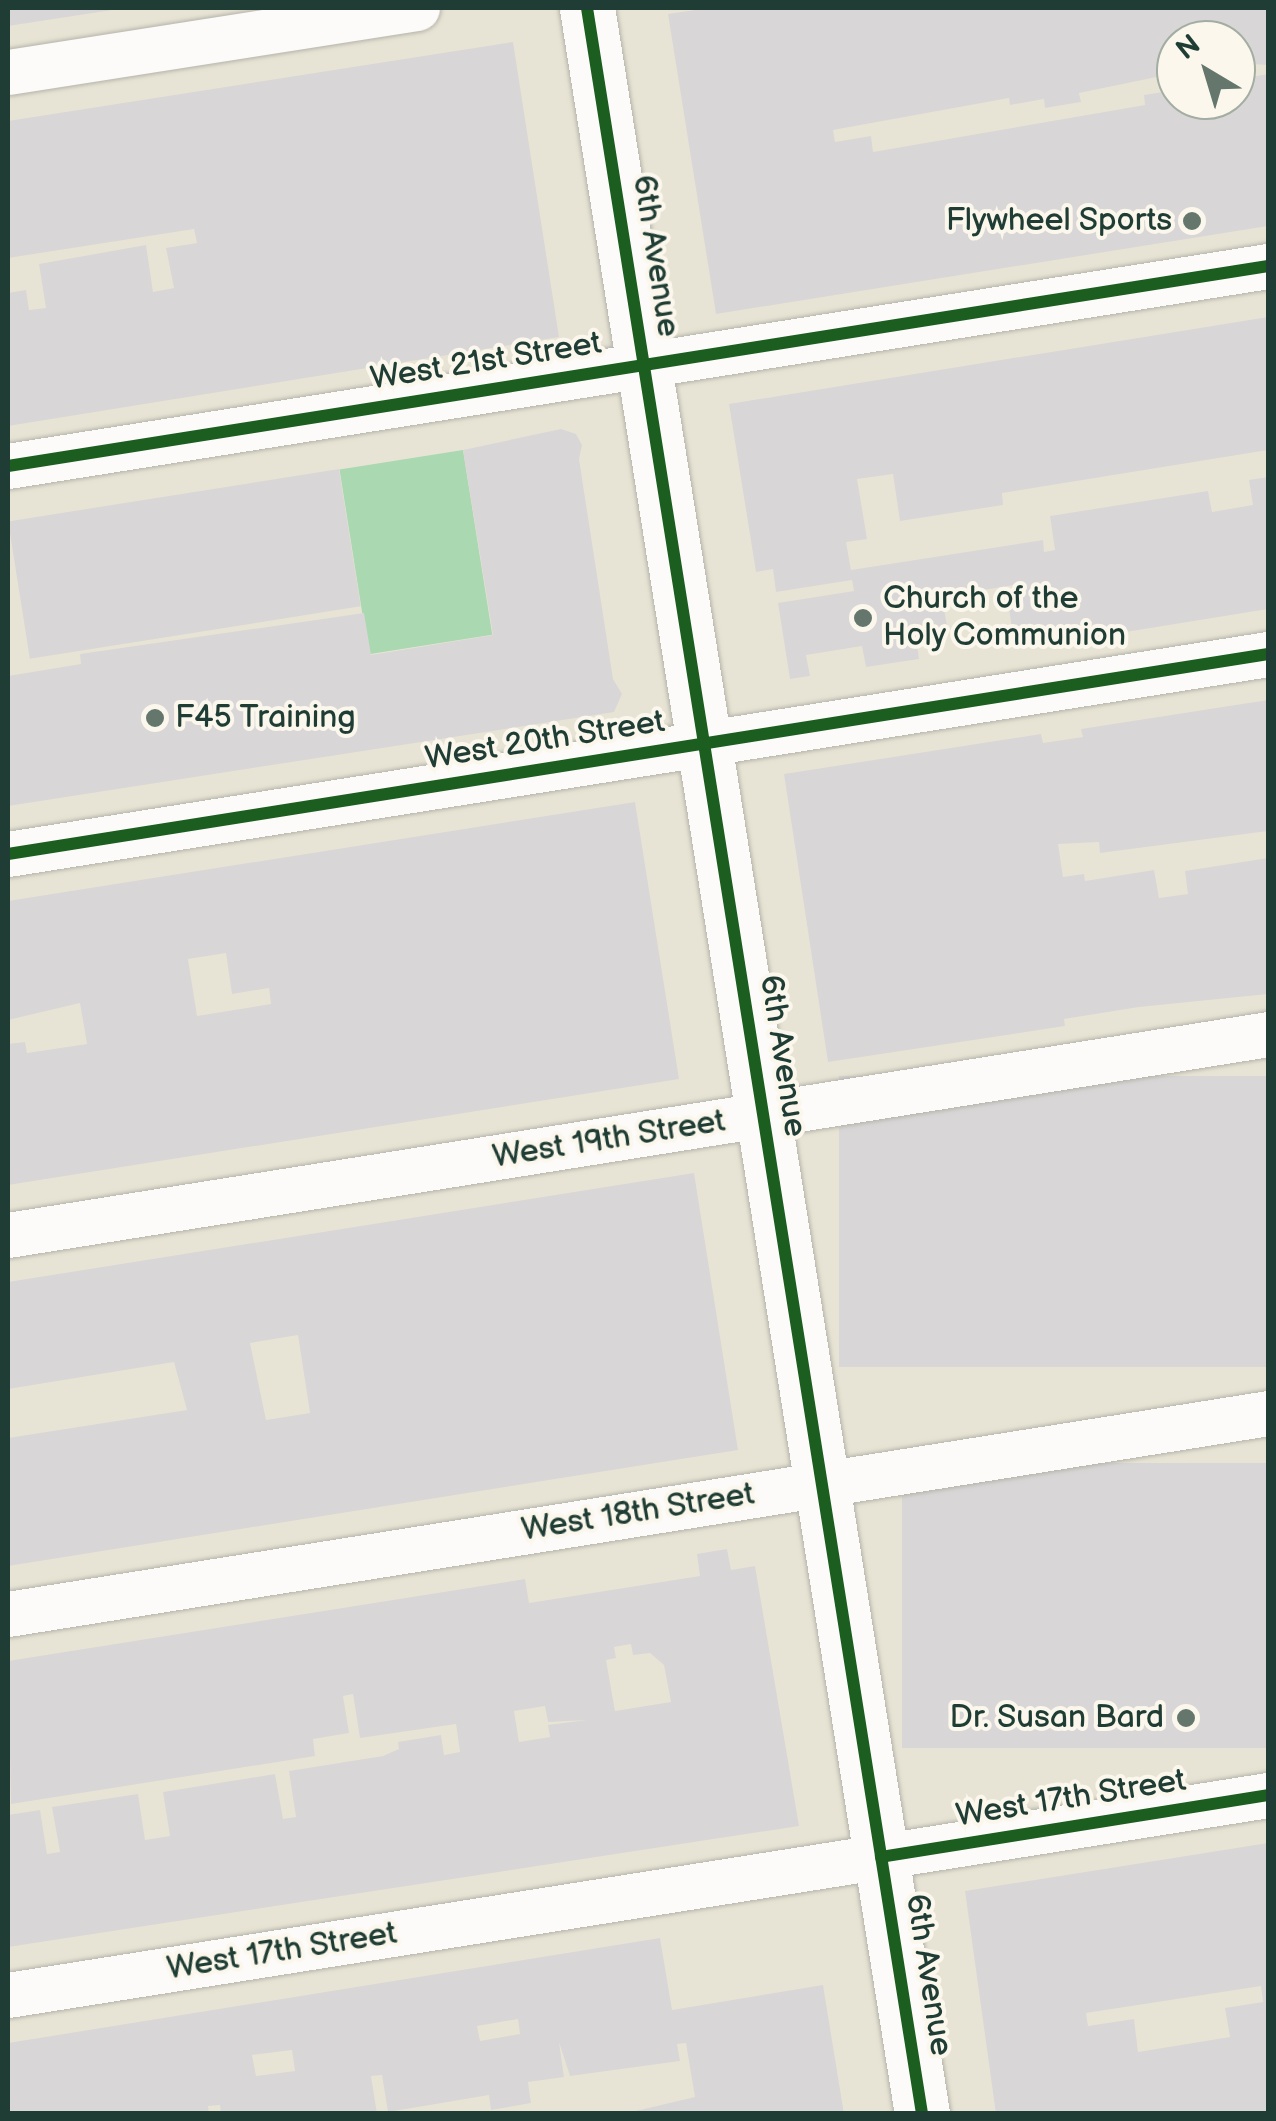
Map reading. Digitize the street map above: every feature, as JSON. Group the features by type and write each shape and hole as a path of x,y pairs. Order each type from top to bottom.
{"main road":[{"name":"6th Avenue","path":"587,8 922,2114"}],"street":[{"path":"8,72 418,8"},
{"name":"West 21st Street","path":"8,466 1268,266"},
{"name":"West 20th Street","path":"8,854 1268,654"},
{"name":"West 19th Street","path":"8,1235 1268,1034"},
{"name":"West 18th Street","path":"8,1614 1268,1413"},
{"name":"West 17th Street","path":"8,1995 1268,1796"}],"green space":[{"path":"463,450 492,635 369,654 340,470"}],"building":[{"path":"8,8 112,8 112,10 8,26"},
{"path":"708,8 1268,8 1268,65 1256,64 1256,20 1156,20 1156,77 1079,93 1081,102 1045,108 1044,99 1010,105 1009,98 833,130 835,142 871,136 873,152 1145,105 1144,95 1156,93 1156,120 1256,120 1256,76 1268,74 1268,226 716,314 668,14"},
{"path":"513,42 559,337 8,426 8,293 26,290 29,310 46,308 39,264 146,245 153,292 174,288 166,248 197,243 194,229 8,258 8,121"},
{"path":"1268,317 1268,450 1002,493 1003,505 900,521 893,474 857,479 867,539 846,542 851,570 1043,540 1044,552 1055,550 1050,516 1208,491 1212,512 1253,505 1249,480 1268,477 1268,609 1070,641 1068,633 1014,642 1009,608 1022,606 1019,584 942,597 948,632 916,637 919,659 866,667 862,646 806,655 810,676 790,679 778,603 854,591 852,580 776,592 773,569 756,572 729,404"},
{"path":"561,429 576,434 582,445 579,459 613,679 622,694 614,712 8,806 8,676 81,664 80,654 364,613 371,655 493,635 463,450"},
{"path":"339,469 361,606 30,659 8,521"},
{"path":"1268,700 1268,831 1100,853 1099,842 1058,844 1063,877 1084,874 1085,881 1154,870 1159,898 1188,894 1185,871 1268,858 1268,994 1139,1007 1064,1019 1065,1026 828,1062 784,774 1041,734 1043,743 1083,737 1081,729"},
{"path":"635,802 679,1079 8,1185 8,1044 25,1042 27,1053 87,1044 80,1003 8,1020 8,901","holes":["226,953 232,994 269,988 271,1004 197,1016 188,959"]},
{"path":"839,1076 1268,1076 1268,1367 839,1367"},
{"path":"694,1173 738,1450 8,1566 8,1438 187,1410 174,1362 8,1389 8,1282","holes":["298,1335 310,1413 266,1420 250,1343"]},
{"path":"902,1463 1268,1463 1268,1748 902,1748"},
{"path":"727,1549 731,1570 755,1566 799,1826 8,1947 8,1815 40,1810 47,1854 60,1852 52,1807 138,1794 145,1840 170,1836 163,1792 275,1774 283,1819 296,1817 289,1771 383,1756 399,1749 398,1742 441,1735 444,1755 460,1752 456,1724 360,1738 353,1694 343,1696 349,1733 313,1739 315,1756 11,1804 8,1661 525,1579 529,1603 700,1576 697,1554","holes":["631,1644 633,1655 650,1653 664,1665 671,1702 615,1711 606,1660 616,1658 614,1647","545,1706 548,1722 587,1720 548,1725 550,1737 519,1742 514,1711"]},
{"path":"1268,1843 1268,2114 996,2114 965,1891","holes":["1261,1986 1263,2002 1225,2008 1230,2037 1138,2052 1134,2019 1088,2026 1086,2013"]},
{"path":"660,1938 672,2010 823,1985 844,2114 623,2114 695,2097 686,2043 677,2044 680,2061 570,2076 559,2042 564,2077 528,2082 531,2103 491,2110 489,2095 388,2112 382,2075 371,2076 377,2114 221,2114 220,2105 208,2106 209,2114 8,2114 8,2043","holes":["518,2019 520,2034 480,2041 477,2026","292,2050 295,2071 256,2076 252,2055"]}],"cycle path":[{"path":"587,8 922,2114"},
{"path":"8,466 1268,266"},
{"path":"8,854 1268,654"},
{"path":"881,1857 1268,1795"}],"place":[{"name":"Flywheel Sports","path":"1192,221"},
{"name":"Church of the Holy Communion","path":"863,618"},
{"name":"F45 Training","path":"155,718"},
{"name":"Dr. Susan Bard","path":"1186,1718"}]}
